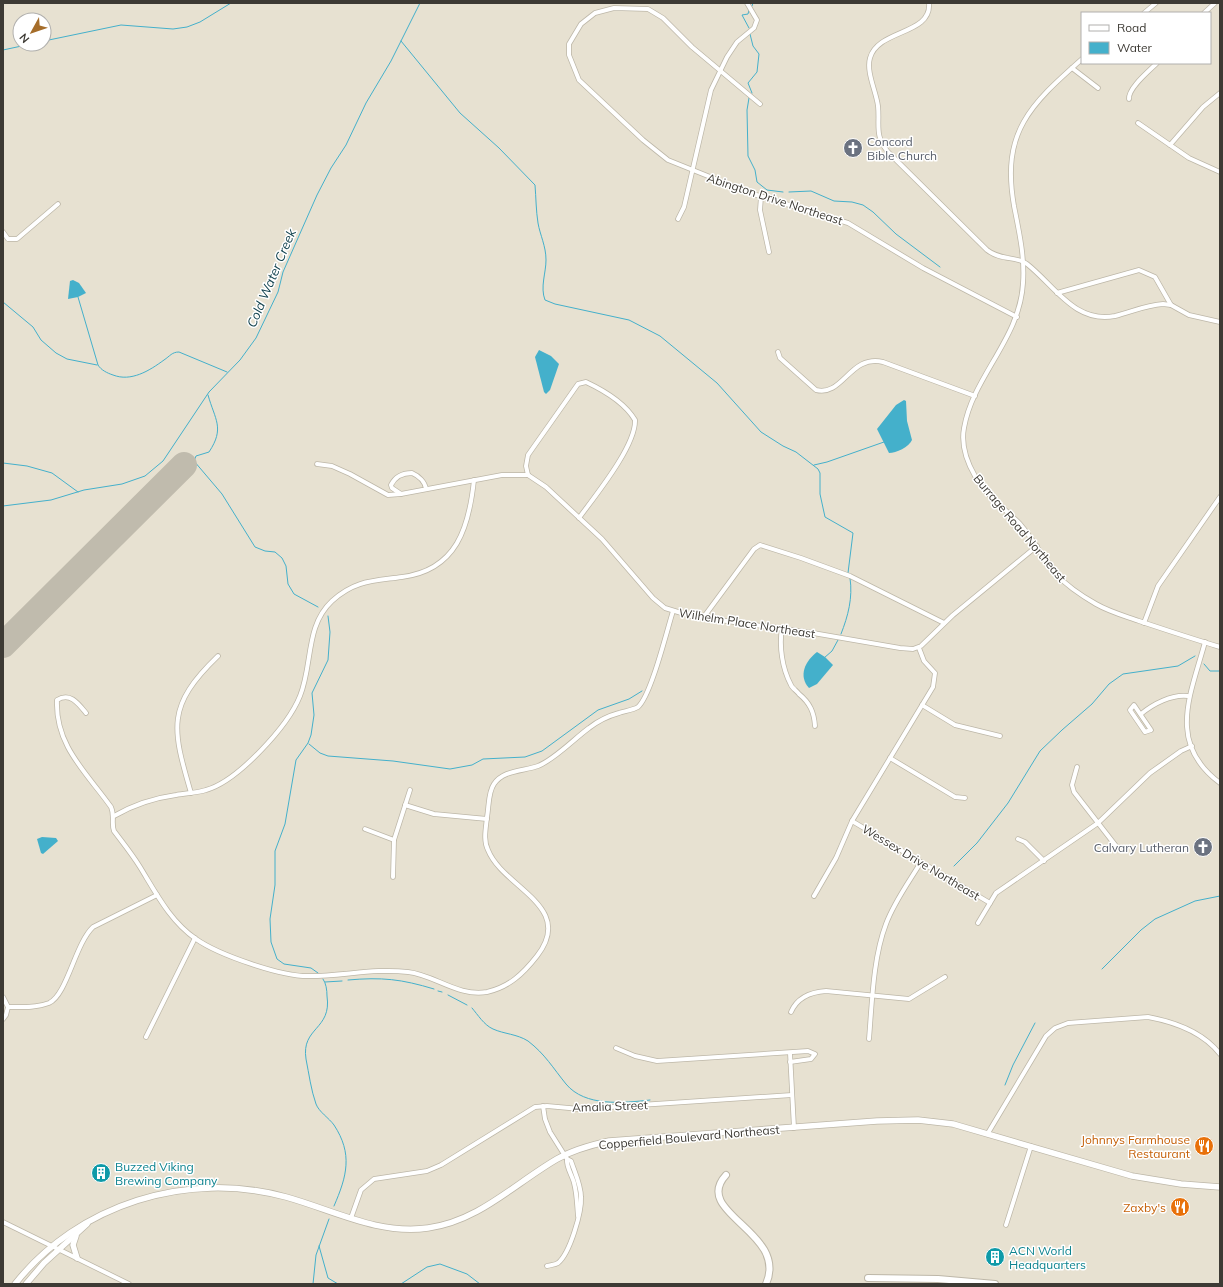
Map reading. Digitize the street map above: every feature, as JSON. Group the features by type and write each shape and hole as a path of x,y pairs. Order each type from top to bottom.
{"highway":[{"path":"726,1175 719,1186 720,1201 765,1249 770,1263 770,1271 766,1284"},
{"path":"868,1278 938,1279 995,1284"}],"main road":[{"name":"Copperfield Boulevard Northeast","path":"15,1284 51,1246 76,1228 120,1207 148,1197 198,1188 229,1187 265,1192 286,1197 351,1218 392,1229 407,1230 445,1225 482,1209 566,1157 597,1144 609,1141 912,1120 953,1124 1132,1176 1181,1184 1220,1187"},
{"name":"Copperfield Boulevard Northeast","path":"26,1284 59,1249 87,1224"},
{"path":"76,1235 73,1245 77,1258"}],"street":[{"path":"678,218 684,207 711,90 719,70 737,42 754,28 757,20 747,3"},
{"path":"929,3 928,12 920,23 880,43 870,58 870,70 878,104 880,140 888,152 987,250 1002,258 1023,261 1057,293 1080,311 1099,317 1115,316 1153,305 1171,305 1189,315 1220,322"},
{"path":"1145,12 1156,3"},
{"path":"1205,12 1215,3"},
{"name":"Abington Drive Northeast","path":"760,104 692,47 663,18 652,11 642,8 614,8 595,13 581,24 569,44 576,76 663,157 693,171 761,197 848,223 923,268 1017,317"},
{"name":"Burrage Road Northeast","path":"1081,60 1052,86 1030,111 1022,124 1013,148 1011,186 1023,261 1024,282 1017,317 966,416 964,432 966,456 972,471 986,491 1021,525 1054,571 1074,590 1098,606 1144,623 1220,647"},
{"path":"1129,99 1129,94 1132,89 1156,64"},
{"path":"1072,68 1098,88"},
{"path":"1170,146 1203,107 1220,92"},
{"path":"1138,123 1189,158 1220,172"},
{"path":"761,197 760,210 769,252"},
{"path":"3,232 8,239 17,239 58,204"},
{"path":"1057,293 1139,270 1155,277 1171,305"},
{"path":"778,352 780,358 816,390 822,392 837,385 860,365 871,361 883,362 975,396"},
{"path":"317,464 332,466 388,495 401,494 510,474 528,475 526,466 528,455 578,384 586,382 598,388 621,404 635,420 634,433 613,470 579,518"},
{"path":"401,494 392,488 391,485 395,479 408,473 416,475 425,484 426,489"},
{"name":"Wilhelm Place Northeast","path":"528,475 546,487 616,553 664,608 703,618 782,628 900,648 919,648"},
{"path":"114,816 146,801 214,788 231,778 286,722 300,697 305,684 314,632 324,611 332,601 341,593 359,583 415,574 434,566 447,556 462,537 466,526 474,480"},
{"path":"1144,623 1158,586 1220,497"},
{"path":"703,618 754,549 760,545 850,576 944,623"},
{"path":"814,896 836,858 852,821 933,687 935,673 924,661 919,648 944,623 1037,546"},
{"path":"86,713 74,699 66,697 57,700 60,725 68,749 78,765 104,798 114,816 112,827 114,831 157,895 177,923 195,938 212,948 264,968 290,975 311,976 366,972 406,972 419,974 457,989 473,992 487,992 505,986 519,977 542,949 547,935 547,921 540,906 503,872 490,856 486,845 487,819 492,788 499,778 545,762 597,722 638,706 646,693 673,611"},
{"path":"782,628 780,640 785,672 791,686 810,706 813,713 815,726"},
{"path":"1205,642 1188,696 1186,719 1192,746 1204,768 1220,783"},
{"path":"191,793 176,736 178,716 186,693 199,676 218,656"},
{"path":"1141,714 1152,706 1175,697 1188,696"},
{"path":"922,706 955,725 1000,736"},
{"path":"1134,706 1141,714 1151,730 1149,732 1145,732 1130,710 1134,706"},
{"path":"978,923 999,890 1044,861 1098,823 1150,773 1181,751 1192,746"},
{"path":"890,758 955,797 965,798"},
{"path":"1077,767 1072,785 1074,792 1116,846"},
{"path":"393,878 394,840 410,790"},
{"path":"406,805 434,814 487,819"},
{"name":"Wessex Drive Northeast","path":"852,821 990,903"},
{"path":"365,829 394,840"},
{"path":"1018,839 1025,842 1044,861"},
{"path":"869,1039 873,996 886,924 891,912 921,862"},
{"path":"8,1007 30,1007 48,1004 55,1000 70,972 85,934 93,927 157,895"},
{"path":"146,1037 195,938"},
{"path":"791,1012 801,999 818,991 909,999 945,977"},
{"path":"3,997 8,1007 6,1015 3,1019"},
{"path":"988,1133 1046,1036 1055,1028 1068,1022 1148,1017 1176,1024 1204,1039 1220,1054"},
{"path":"616,1048 635,1056 657,1061 812,1051 815,1054 811,1059 790,1062"},
{"path":"790,1053 794,1128"},
{"name":"Amalia Street","path":"351,1218 361,1190 374,1179 427,1171 441,1165 521,1114 535,1107 543,1106 580,1109 792,1095"},
{"path":"543,1106 545,1119 550,1132 566,1157 571,1161 579,1182 581,1196 580,1213 565,1256 557,1264 547,1266"},
{"path":"1006,1225 1031,1146"},
{"path":"3,1222 129,1284"}],"water":[{"path":"73,280 79,283 86,293 78,297 68,299 70,281"},
{"path":"539,350 551,356 559,364 550,390 546,394 544,392 535,357"},
{"path":"904,400 906,401 907,421 912,440 902,449 889,453 877,429 896,405"},
{"path":"817,652 833,665 817,684 809,688 804,679 804,669 809,660"},
{"path":"42,837 56,838 58,841 43,854 41,853 37,839"}],"waterway":[{"path":"52,39 121,25 173,29 187,27 200,22 231,3"},
{"name":"Cold Water Creek","path":"3,506 51,500 84,490 122,484 145,476 163,461 209,392 240,360 256,338 278,292 283,272 317,195 331,168 346,145 366,103 391,61 420,3"},
{"path":"749,10 748,14 742,15 749,28"},
{"path":"750,34 753,46 759,54 757,72 748,83 752,93"},
{"path":"401,41 460,113 499,148 535,185 538,223 546,255 543,285 545,300 555,304 629,320 660,336 717,383 761,432 783,446 796,452 818,469 820,473 820,494 825,517 853,533 848,573"},
{"path":"3,50 12,48"},
{"path":"749,98 747,110 748,156 755,170 757,182 767,190 783,192"},
{"path":"789,192 811,191 834,201 852,202 863,205 873,212 896,234 940,267"},
{"path":"78,297 98,365 106,372 120,377 133,376 146,371 173,353 177,352 227,372"},
{"path":"3,302 33,327 41,340 56,353 67,359 97,365"},
{"path":"208,395 216,418 218,430 217,436 209,452 196,456 194,461 222,494 255,547 265,551 275,552 282,558 286,566 288,584 294,594 318,607"},
{"path":"814,465 827,462 884,442"},
{"path":"3,463 27,466 52,473 78,492"},
{"path":"841,634 849,607 851,593 850,578"},
{"path":"318,973 311,968 284,964 277,959 271,942 270,919 275,885 275,851 285,824 296,760 308,743 311,735 314,715 312,693 328,660 330,632 328,616"},
{"path":"824,658 832,651 838,640"},
{"path":"954,866 977,843 1008,803 1040,751 1092,704 1109,684 1123,674 1178,666 1195,656"},
{"path":"1204,664 1210,671 1220,671"},
{"path":"309,744 320,753 328,756 393,761 450,769 472,765 483,759 525,757 542,751 598,710 629,699 642,691"},
{"path":"1102,969 1141,930 1155,919 1195,901 1220,896"},
{"path":"323,979 327,989 327,1007 325,1016 308,1040 306,1059 311,1088 316,1104 319,1110 334,1125 340,1136 346,1155 345,1175 334,1206"},
{"path":"348,980 391,980 434,989"},
{"path":"325,982 342,981"},
{"path":"438,991 442,992"},
{"path":"448,995 467,1005"},
{"path":"472,1008 481,1020 490,1027 497,1031 528,1041 544,1056 566,1084 583,1097 605,1102 650,1100"},
{"path":"1005,1085 1013,1065 1035,1023"},
{"path":"313,1284 316,1255 329,1219"},
{"path":"319,1246 328,1278 338,1284"},
{"path":"401,1284 427,1267 440,1264 467,1274 480,1284"}],"runway":[{"path":"3,645 184,465"}],"place":[{"name":"Concord Bible Church","path":"853,148"},
{"name":"Calvary Lutheran","path":"1203,847"},
{"name":"Johnnys Farmhouse Restaurant","path":"1204,1146"},
{"name":"Buzzed Viking Brewing Company","path":"101,1173"},
{"name":"Zaxby's","path":"1180,1207"},
{"name":"ACN World Headquarters","path":"995,1257"}]}
